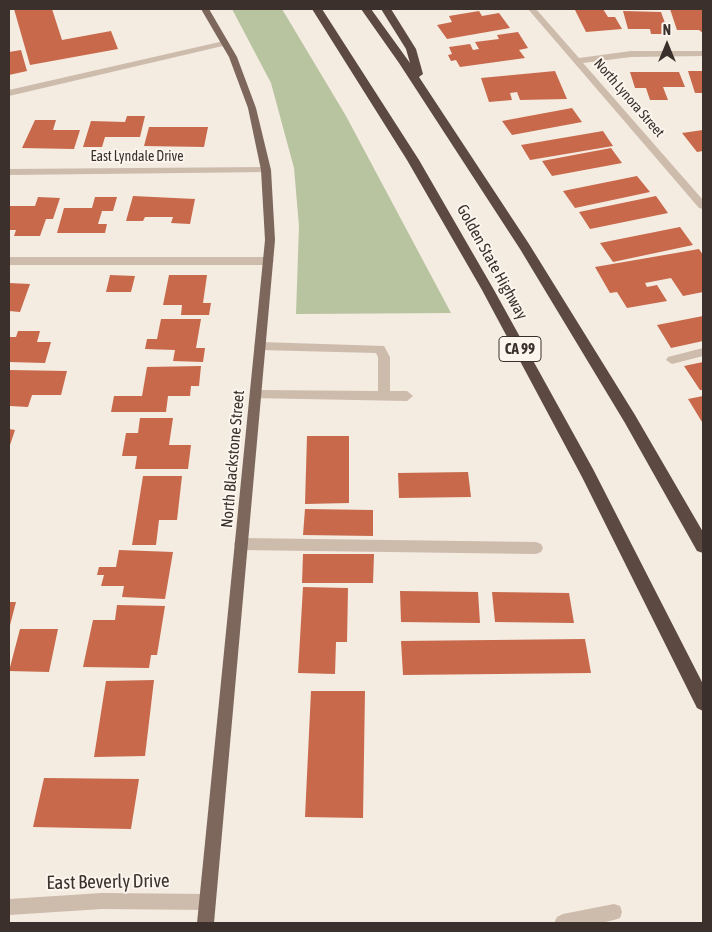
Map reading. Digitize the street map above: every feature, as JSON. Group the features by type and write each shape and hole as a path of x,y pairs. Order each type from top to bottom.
{"highway":[{"name":"Golden State Highway","path":"317,9 414,160 488,290 588,473 703,702"},
{"name":"Golden State Highway","path":"366,9 422,88 525,247 630,419 703,546"},
{"path":"386,9 411,49 422,88"}],"main road":[{"name":"North Blackstone Street","path":"205,9 224,43 246,91 266,170 270,220 269,261 206,923"}],"street":[{"name":"North Lynora Street","path":"532,9 703,206"},
{"path":"9,94 224,43"},
{"path":"579,61 631,54 703,53"},
{"name":"East Lyndale Drive","path":"9,172 266,170"},
{"path":"692,193 703,190"},
{"path":"9,261 269,261"},
{"path":"260,346 380,349 384,357 384,396"},
{"path":"672,360 703,352"},
{"path":"256,395 407,396"},
{"path":"241,544 536,548"},
{"name":"East Beverly Drive","path":"9,908 102,901 208,902"},
{"path":"563,923 614,912"}],"green space":[{"path":"232,9 282,9 346,116 451,313 296,314 299,226 294,168 271,83"}],"building":[{"path":"14,9 52,9 62,40 111,31 118,49 30,65"},
{"path":"603,9 608,17 615,17 622,29 586,32 575,10"},
{"path":"670,9 703,9 703,33 699,30 677,30"},
{"path":"479,11 482,16 499,13 510,28 447,39 437,25 452,22 449,16"},
{"path":"623,11 661,12 669,34 651,34 650,29 628,29"},
{"path":"518,32 528,48 519,50 525,58 460,67 456,60 451,61 448,55 452,54 449,47 470,44 473,50 479,49 475,42 499,39 497,35"},
{"path":"21,50 27,71 9,75 9,52"},
{"path":"555,71 567,99 520,100 517,92 510,93 512,100 489,102 481,78"},
{"path":"688,71 703,71 703,93 695,93"},
{"path":"630,72 679,72 685,87 663,87 668,100 650,100 646,88 635,88"},
{"path":"572,108 582,122 512,135 502,121"},
{"path":"127,116 145,116 140,137 105,137 102,147 83,147 91,121 125,122"},
{"path":"35,120 56,120 53,130 80,130 74,149 22,148"},
{"path":"149,127 208,127 204,147 144,146"},
{"path":"703,130 703,151 697,152 682,133"},
{"path":"603,131 613,146 530,160 521,145"},
{"path":"611,148 622,163 552,176 542,161"},
{"path":"637,176 650,192 575,208 563,191"},
{"path":"133,196 195,199 190,224 171,223 173,217 145,217 143,221 126,221"},
{"path":"656,196 668,213 590,229 579,212"},
{"path":"38,197 60,198 53,219 46,219 40,236 14,236 16,230 9,230 9,206 35,206"},
{"path":"95,197 117,197 113,211 102,211 98,224 107,224 105,233 57,233 64,208 92,208"},
{"path":"680,227 693,245 613,262 600,243"},
{"path":"699,249 703,255 703,292 683,296 671,278 645,283 647,287 657,285 667,301 627,308 617,292 610,293 595,267"},
{"path":"110,275 135,276 131,292 106,292"},
{"path":"169,275 207,275 203,303 211,303 209,315 181,315 182,305 163,305"},
{"path":"9,283 30,284 20,312 9,311"},
{"path":"703,316 703,341 671,348 657,325"},
{"path":"161,319 201,319 196,348 205,348 203,362 173,361 175,350 145,349 147,339 157,339"},
{"path":"18,331 40,331 37,342 51,342 45,363 9,362 9,337 16,337"},
{"path":"703,362 703,390 700,390 684,366"},
{"path":"201,366 199,386 191,386 190,396 168,396 166,412 111,412 114,396 142,396 147,367"},
{"path":"9,370 67,371 61,395 32,395 28,407 10,406 9,410"},
{"path":"703,396 703,422 702,422 688,399"},
{"path":"140,418 173,418 169,445 191,445 188,469 135,469 137,456 122,456 126,433 138,433"},
{"path":"9,429 15,430 9,448"},
{"path":"307,436 349,436 349,503 305,504"},
{"path":"468,472 471,497 399,498 398,473"},
{"path":"143,476 182,476 177,520 159,520 156,545 132,545"},
{"path":"305,509 373,510 373,536 303,535"},
{"path":"119,550 173,552 165,599 122,597 124,586 101,586 104,575 97,575 99,567 116,567"},
{"path":"303,554 374,554 373,583 302,583"},
{"path":"303,587 348,588 347,642 336,642 335,674 298,673"},
{"path":"400,591 478,592 480,623 401,622"},
{"path":"492,592 569,593 574,623 495,622"},
{"path":"9,602 16,602 9,629"},
{"path":"117,605 165,606 157,655 151,655 149,668 83,667 93,620 115,620"},
{"path":"20,629 58,629 49,672 9,671"},
{"path":"585,639 591,673 403,675 401,641"},
{"path":"154,680 145,756 94,757 106,681"},
{"path":"311,691 365,691 363,818 305,817"},
{"path":"44,778 139,779 131,829 33,827"}]}
